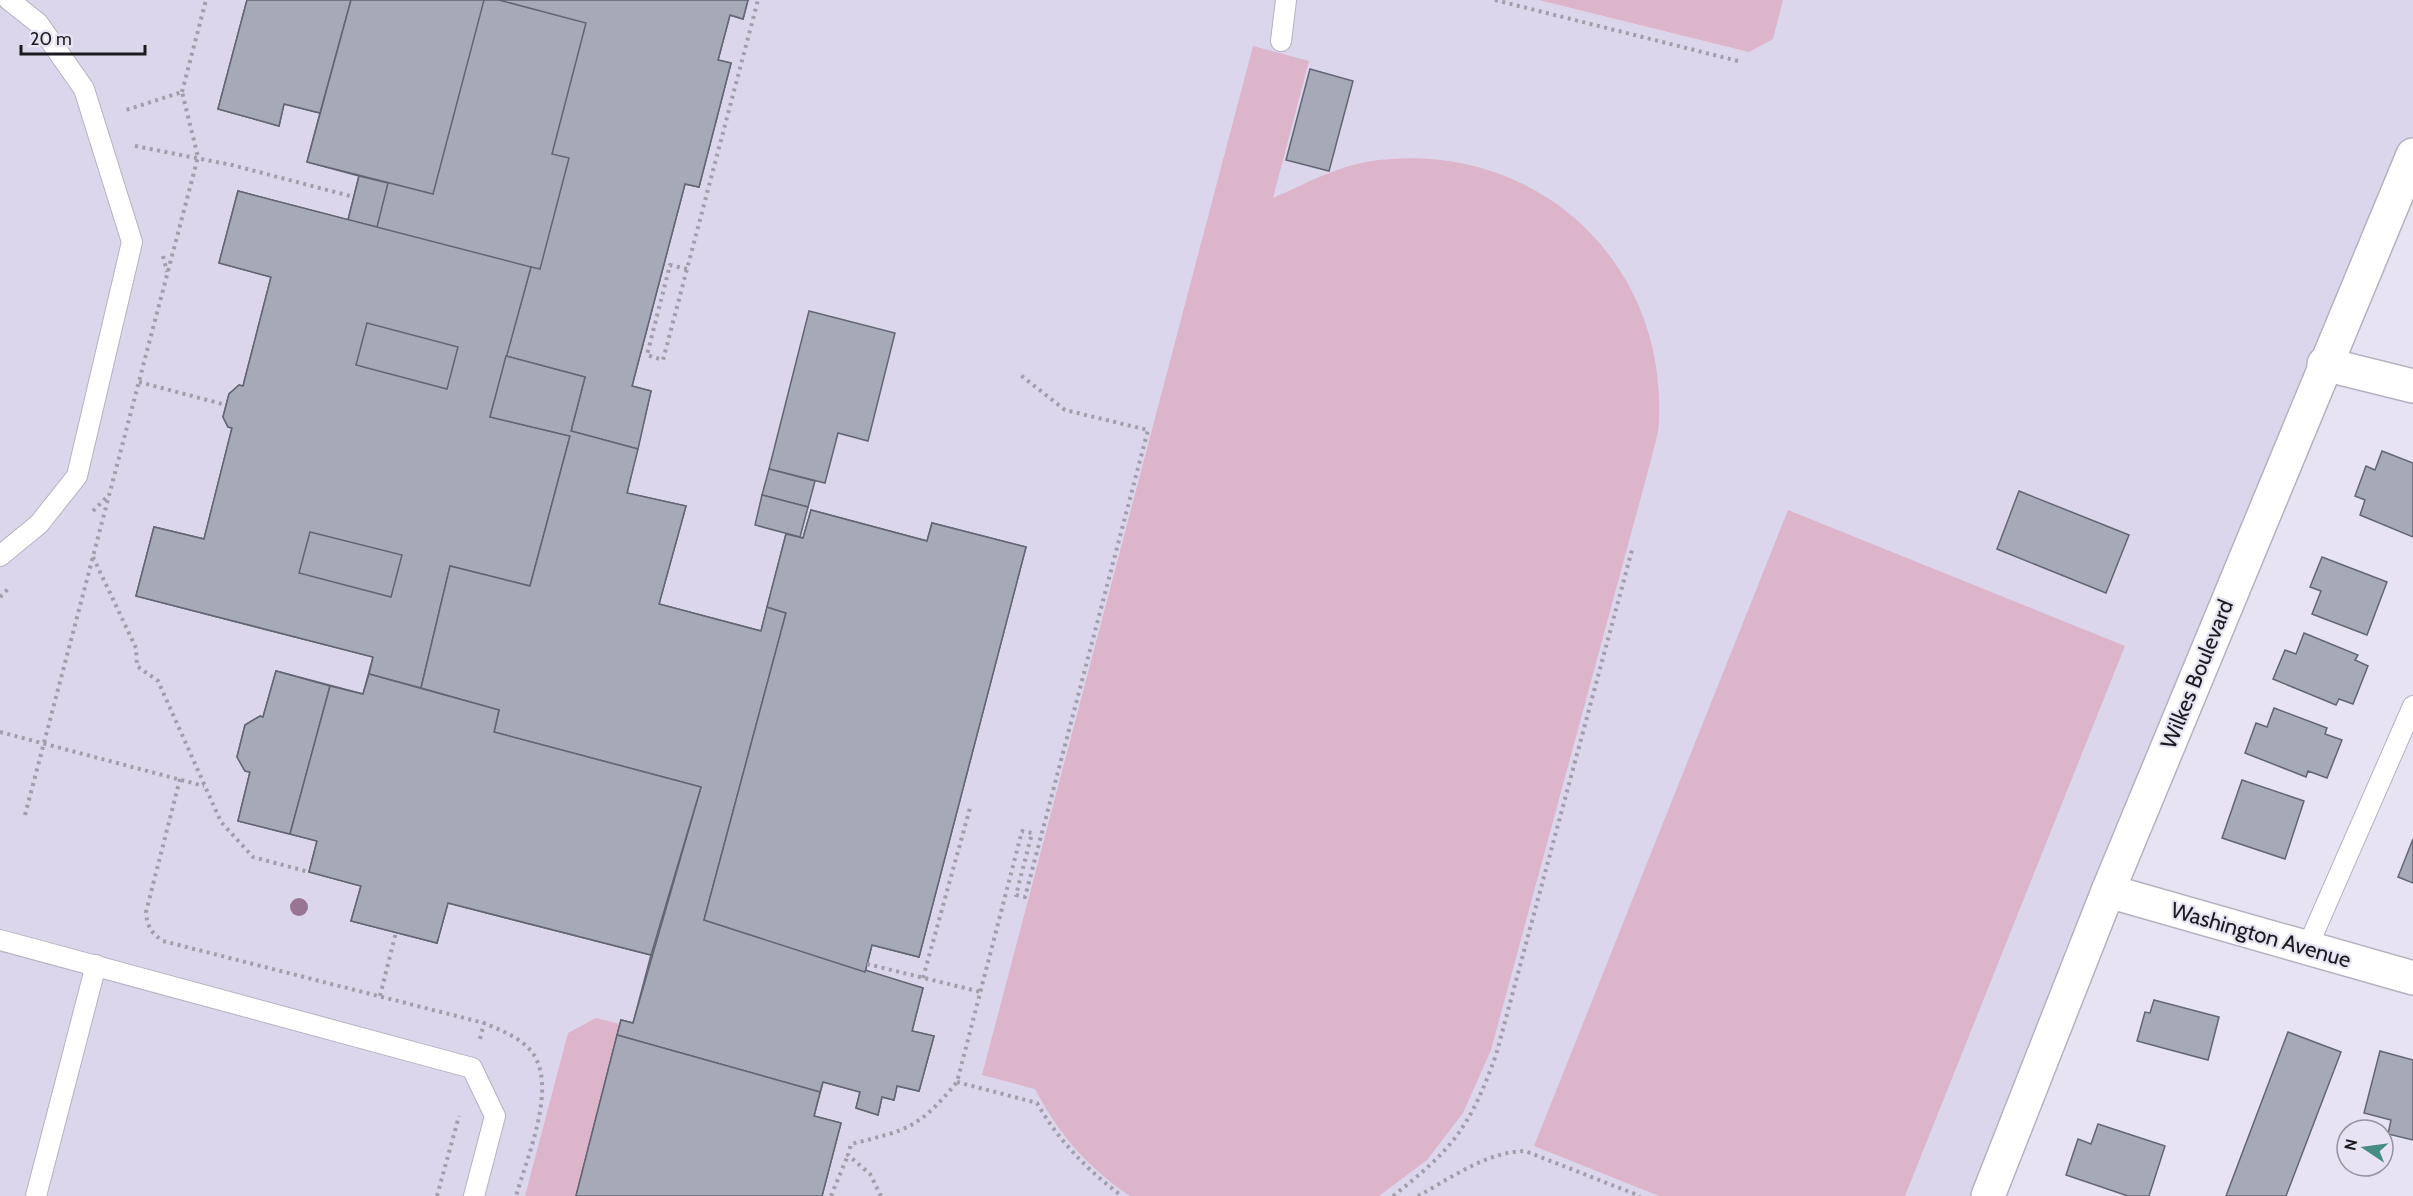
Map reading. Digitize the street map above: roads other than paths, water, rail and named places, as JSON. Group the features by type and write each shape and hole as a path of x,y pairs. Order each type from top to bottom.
{"street":[{"name":"Wilkes Boulevard","path":"1988,1196 2108,891 2324,364 2413,155"},
{"path":"2324,364 2413,386"},
{"name":"Washington Avenue","path":"2108,891 2413,978"}],"lane":[{"path":"0,556 39,524 77,476 132,242 84,89 38,23 9,0"},
{"path":"1281,41 1286,0"},
{"path":"2307,948 2413,706"},
{"path":"0,940 472,1068 495,1116 474,1196"},
{"path":"36,1196 96,965"}]}
